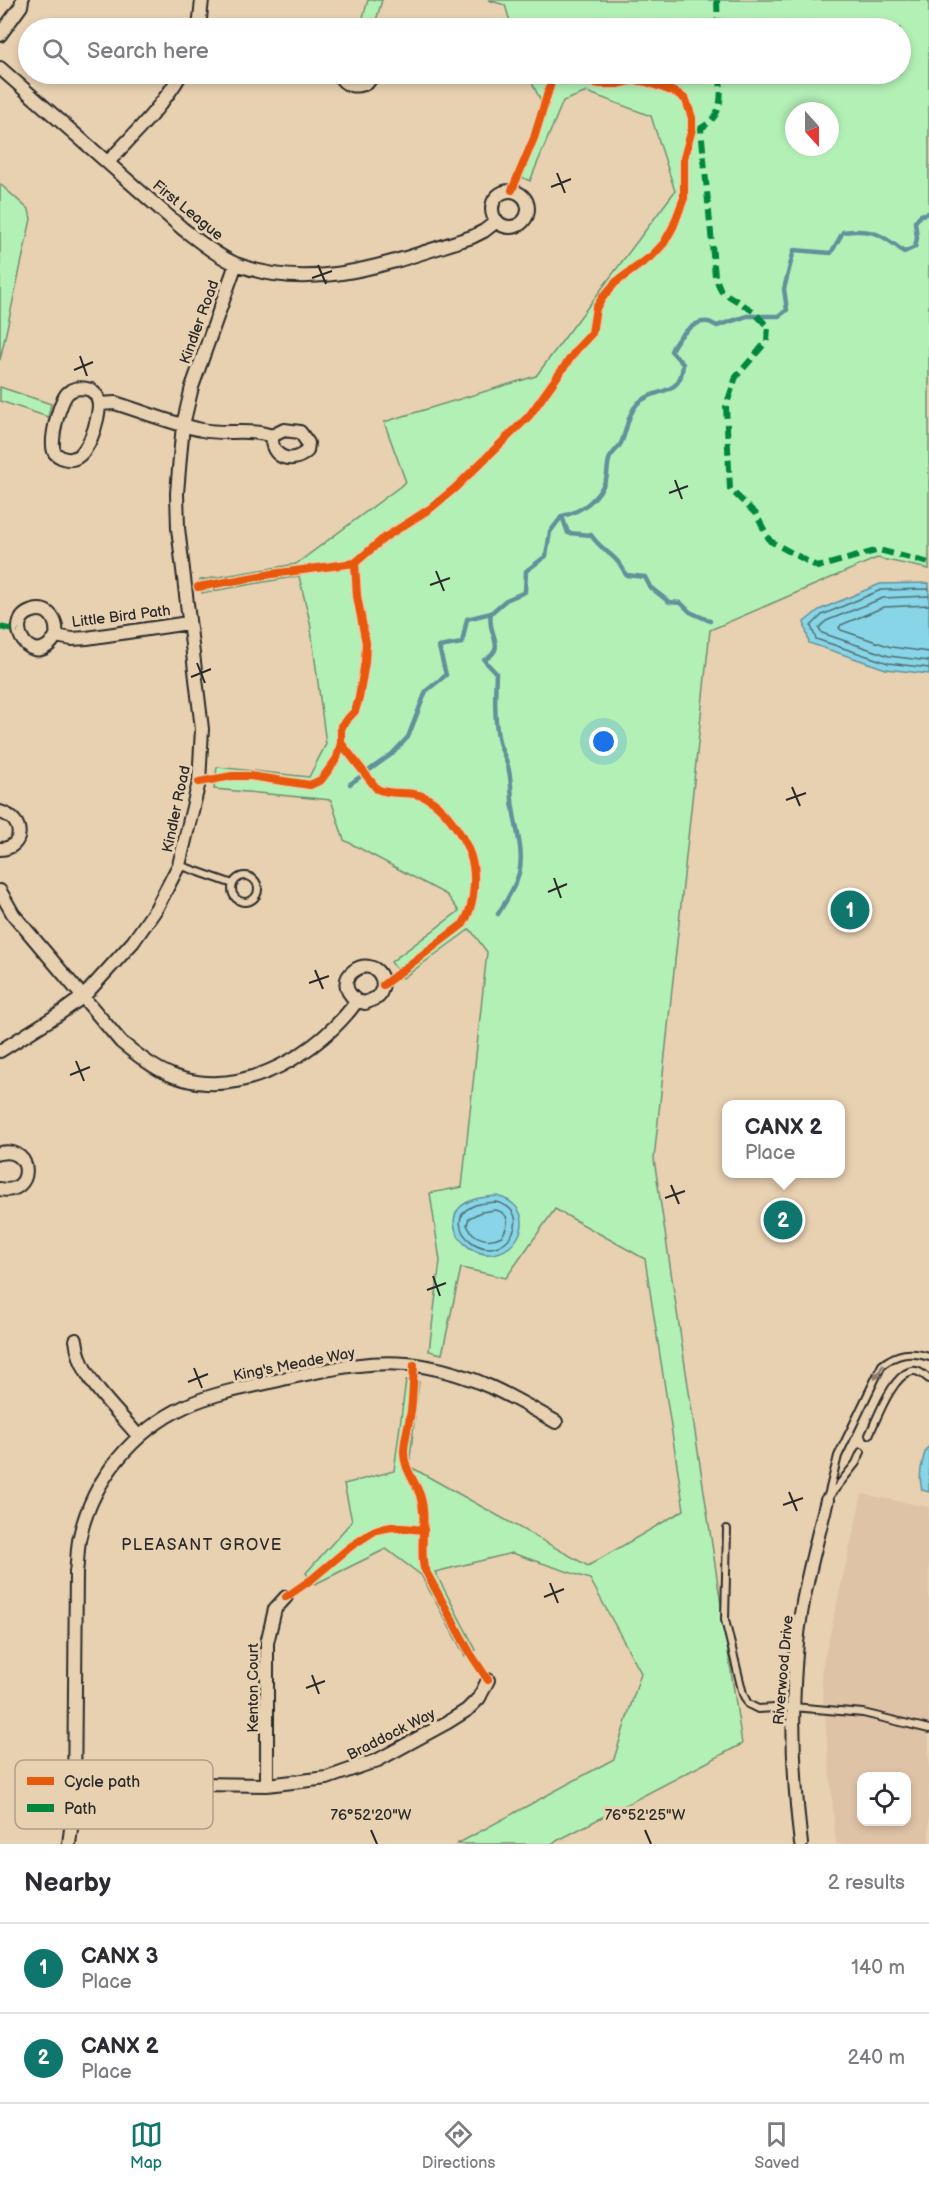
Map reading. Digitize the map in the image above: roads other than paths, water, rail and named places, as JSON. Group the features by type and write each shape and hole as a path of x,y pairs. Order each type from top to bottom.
{"street":[{"path":"0,35 21,6 22,0"},
{"path":"200,18 202,0"},
{"name":"First League","path":"0,68 18,84"},
{"name":"First League","path":"18,84 183,229 210,249 236,264 270,273 330,276 361,270 472,237 496,221"},
{"path":"108,162 157,109 175,84"},
{"name":"Kindler Road","path":"0,1051 84,996 133,942 156,909 179,865 195,805 201,756 199,693 188,623 178,528 177,493 183,425 199,365 236,264"},
{"path":"75,389 91,390 97,396 99,404 99,413 84,451 74,459 59,457 55,453 52,438 67,393 75,389"},
{"path":"99,404 115,404 208,431 261,432 272,436"},
{"name":"Little Bird Path","path":"56,636 87,638 188,623"},
{"path":"0,813 9,815 15,820 19,829 18,838 13,845 0,849"},
{"path":"0,891 13,914 121,1042 161,1071 183,1079 201,1083 228,1083 253,1078 293,1059 328,1033 346,1016 357,1001"},
{"path":"0,1153 12,1152 20,1157 25,1163 26,1172 24,1181 16,1188 0,1189"},
{"path":"76,1340 78,1356 85,1371 138,1437"},
{"name":"King's Meade Way","path":"74,1760 76,1572 80,1536 89,1509 117,1458 138,1437 161,1420 187,1406 217,1395 334,1368 383,1364 421,1366 475,1380 501,1390 556,1422"},
{"name":"Riverwood Drive","path":"801,1844 793,1751 797,1643 807,1582 827,1500"},
{"name":"Kenton Court","path":"267,1785 267,1643 275,1609 286,1597"},
{"name":"Braddock Way","path":"213,1784 267,1785 327,1778 378,1760 466,1710 479,1698 488,1680"},
{"name":"King's Meade Way","path":"69,1844 71,1829"}],"lane":[{"path":"179,865 232,884"},
{"path":"250,877 258,887 257,895 250,901 242,902 232,893 232,884 238,878 250,877"},
{"path":"827,1500 838,1456 882,1365 903,1353 917,1353 929,1357"},
{"path":"869,1435 892,1388 903,1375 913,1371 921,1372 929,1379"},
{"path":"827,1500 856,1463 861,1452"},
{"path":"727,1529 724,1620 743,1694 748,1704 758,1709 793,1707 863,1713 929,1729"}],"water":[{"path":"929,583 929,674 886,669 809,643 804,622 819,610 880,584"},
{"path":"497,1196 512,1203 520,1214 522,1225 518,1237 510,1247 498,1253 485,1254 470,1248 459,1237 454,1224 455,1217 462,1205 470,1201"},
{"path":"929,1447 929,1492 922,1490 920,1479 923,1459"}],"waterway":[{"path":"350,784 392,754 408,737 426,691 446,675 439,647 462,643 467,619 491,613 506,600 525,592 526,571 546,556 550,532 562,516 583,508 603,486 608,462 621,444 635,407 645,398 667,390 678,382 683,364 671,351 686,331 702,322 709,322 717,326 747,316 779,316 787,310 784,289 794,250 831,253 843,232 862,231 883,237 904,252 915,247 917,238 915,222 921,215 929,213"},
{"path":"562,516 568,533 591,535 619,563 626,575 645,577 650,587 669,602 681,603 690,612 710,621"},
{"path":"491,613 491,628 496,645 495,650 484,660 496,673 497,733 510,776 521,858 515,884 498,914"}],"place":[{"name":"CANX 3","path":"850,910"},
{"name":"CANX 2","path":"783,1220"}],"district":[{"name":"PLEASANT GROVE","path":"202,1544"}]}
